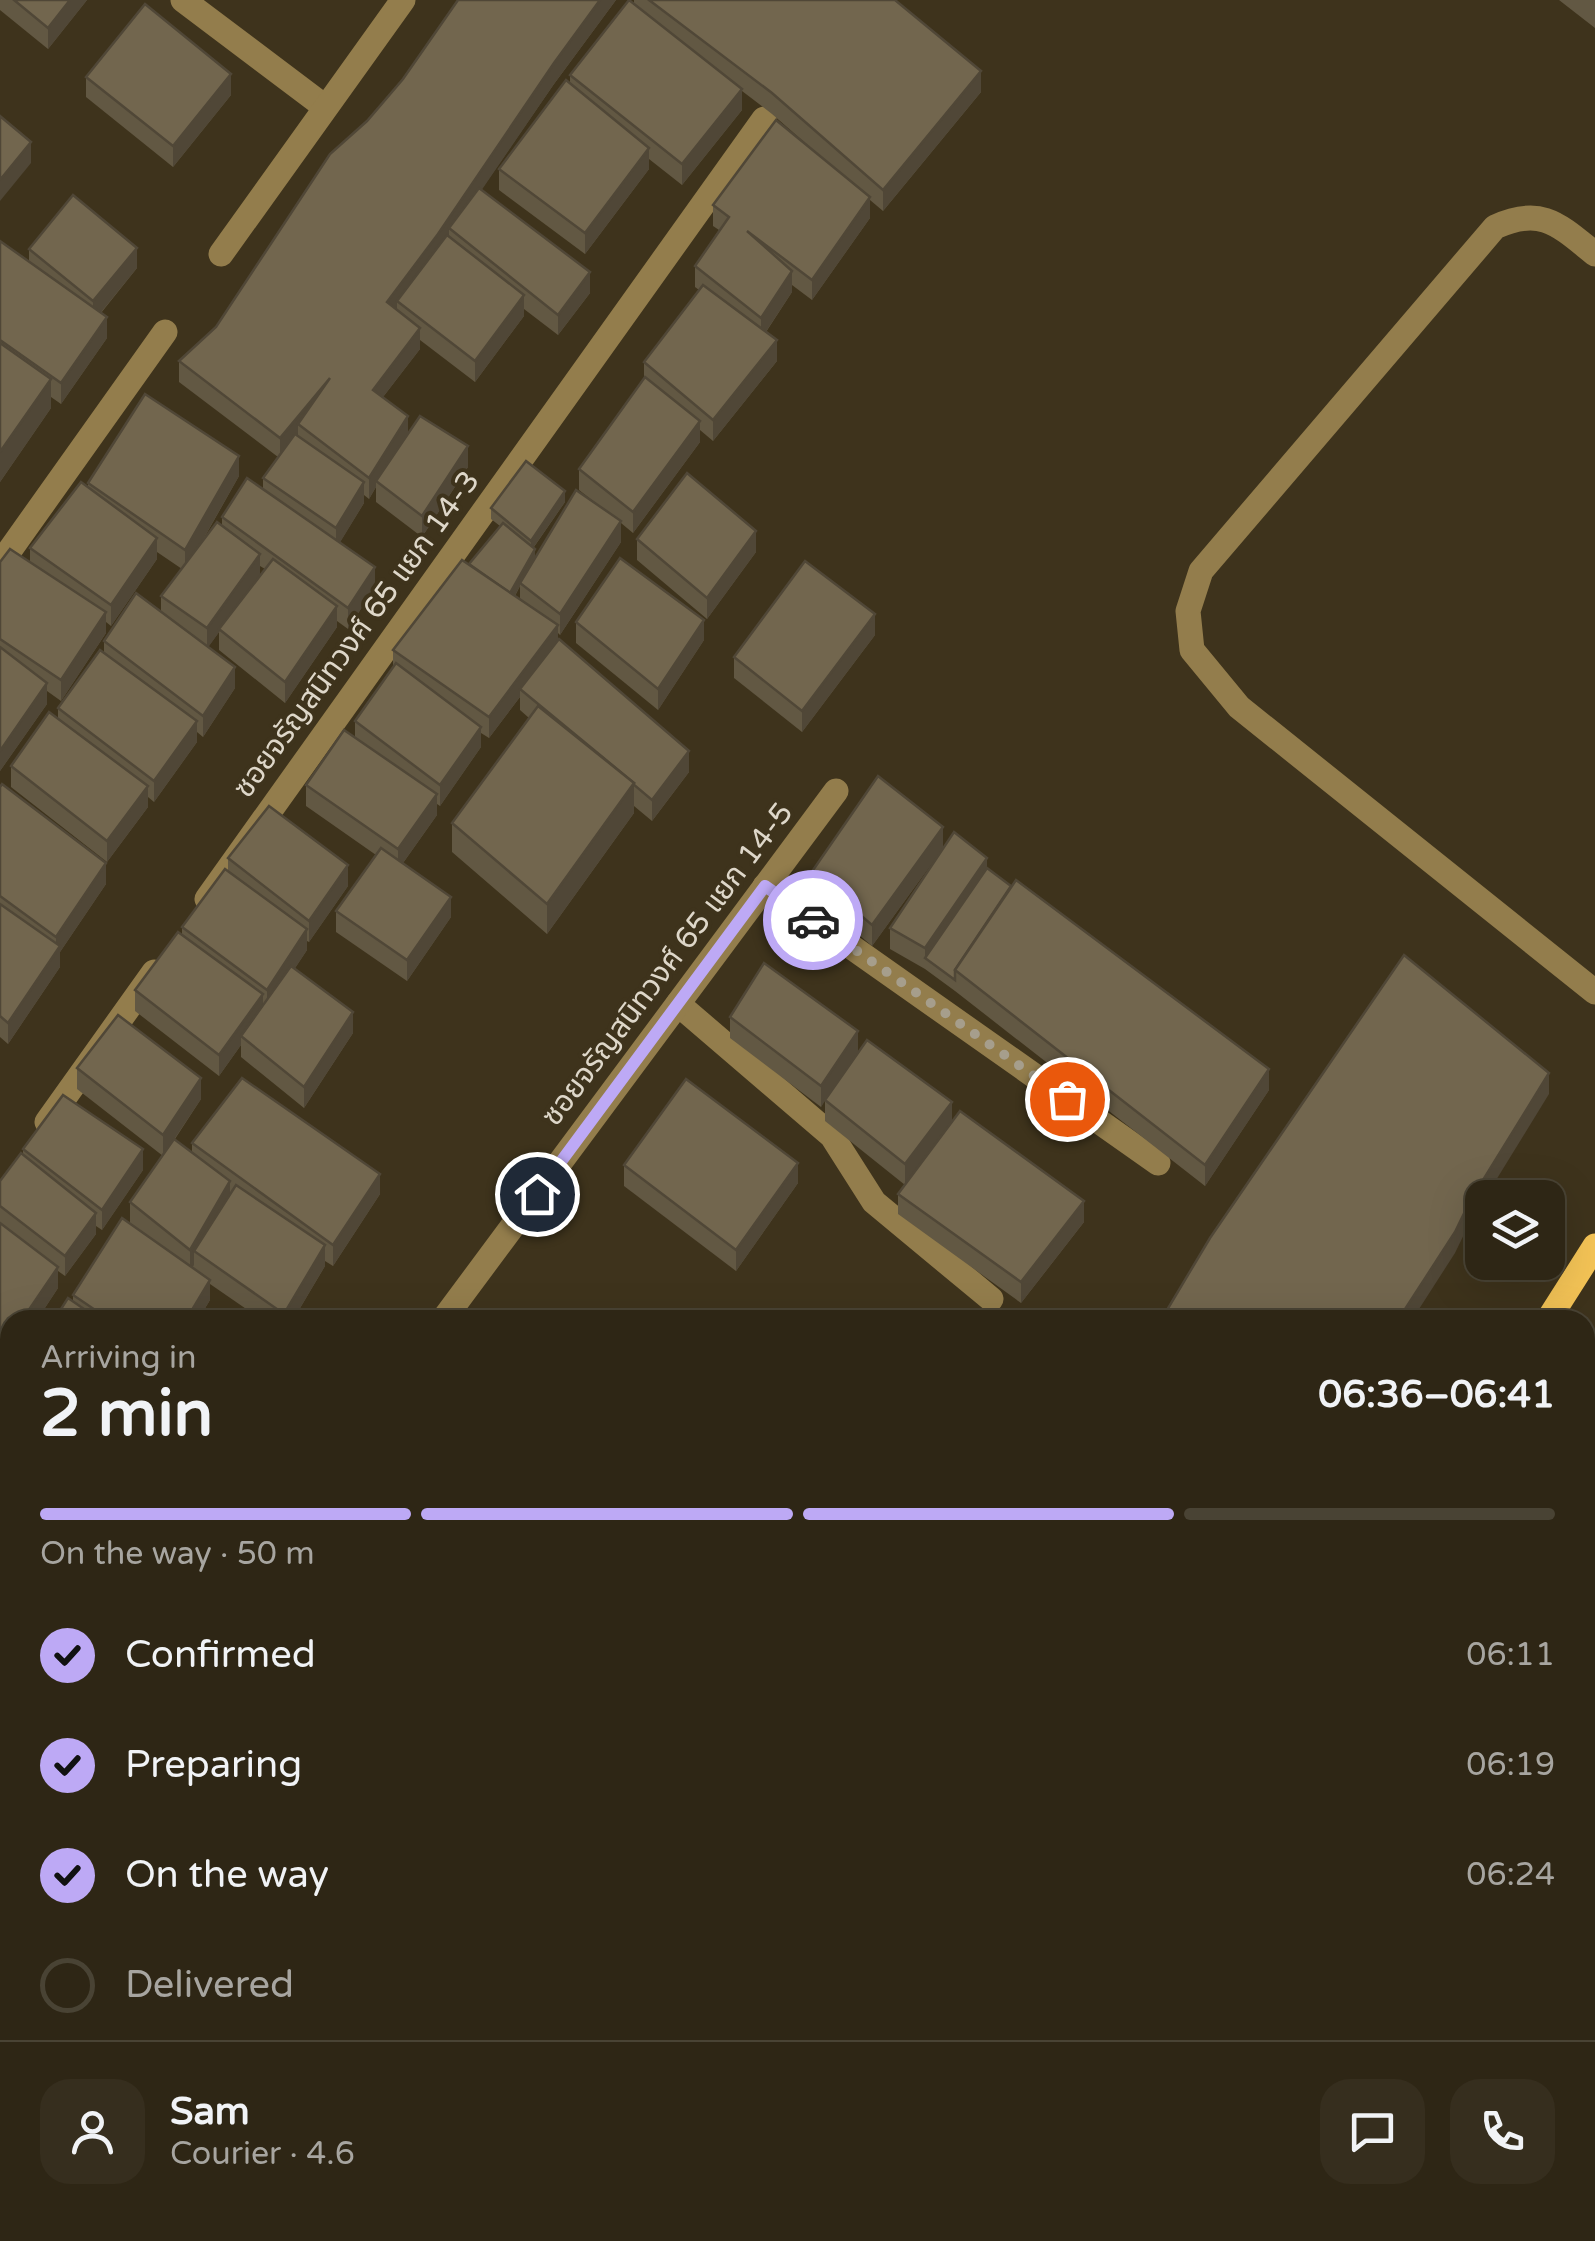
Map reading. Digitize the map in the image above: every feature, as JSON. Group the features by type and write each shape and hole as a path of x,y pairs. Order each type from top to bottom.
{"main road":[{"path":"1554,1310 1595,1246"}],"street":[{"path":"182,0 325,107"},
{"path":"221,254 403,0"},
{"name":"ซอยจรัญสนิทวงศ์ 65 แยก 14-3","path":"197,912 764,119"},
{"path":"1595,254 1543,218 1519,216 1494,227 1200,571 1188,611 1192,650 1240,707 1595,992"},
{"path":"0,564 166,332"},
{"name":"ซอยจรัญสนิทวงศ์ 65 แยก 14-5","path":"450,1310 836,791"},
{"path":"765,886 1158,1163"},
{"path":"35,1139 174,944"},
{"path":"678,1004 832,1136 874,1202 991,1299"}],"building":[{"path":"14,0 70,0 48,28"},
{"path":"458,0 600,0 387,302 420,328 373,390 408,416 369,478 298,424 330,378 280,438 179,361 216,327 330,154 367,121 403,79"},
{"path":"629,0 742,89 682,164 570,75"},
{"path":"649,0 895,0 981,71 883,190 772,93"},
{"path":"145,4 231,74 173,146 86,77"},
{"path":"566,80 649,148 585,233 499,169"},
{"path":"0,116 31,142 0,180"},
{"path":"776,120 870,197 812,280 747,231 792,271 761,318 695,266 729,217 713,205"},
{"path":"479,188 590,272 558,315 449,228"},
{"path":"73,195 137,248 93,301 29,249"},
{"path":"447,235 524,295 475,361 397,301"},
{"path":"0,241 107,317 61,383 0,340"},
{"path":"703,285 777,340 713,420 644,362"},
{"path":"0,343 51,379 0,452"},
{"path":"645,377 700,421 633,512 579,469"},
{"path":"145,394 239,456 185,550 88,483"},
{"path":"420,416 468,446 422,516 376,481"},
{"path":"295,434 364,482 336,528 263,478"},
{"path":"526,461 565,491 531,541 491,508"},
{"path":"687,473 756,531 707,598 637,539"},
{"path":"247,478 375,567 348,608 222,517"},
{"path":"81,482 157,538 111,605 30,548"},
{"path":"576,490 621,521 560,614 520,583"},
{"path":"217,522 260,554 207,628 161,596"},
{"path":"503,523 535,549 510,593 469,564"},
{"path":"10,549 106,612 61,680 0,639 0,562"},
{"path":"620,558 704,620 658,689 576,622"},
{"path":"273,559 337,606 285,682 219,629"},
{"path":"462,560 558,625 489,717 393,650"},
{"path":"805,561 875,614 802,711 734,657"},
{"path":"136,593 235,667 203,716 104,641"},
{"path":"559,639 689,751 652,800 520,689"},
{"path":"0,647 47,683 0,751"},
{"path":"100,650 197,721 154,781 58,708"},
{"path":"396,663 481,727 440,785 355,721"},
{"path":"538,706 634,783 547,904 452,823"},
{"path":"49,712 148,786 107,841 11,766"},
{"path":"344,730 437,794 398,849 306,785"},
{"path":"878,776 943,827 872,925 811,873"},
{"path":"2,784 106,863 56,937 0,896"},
{"path":"269,806 348,865 309,921 228,858"},
{"path":"954,832 987,858 925,948 890,928"},
{"path":"381,848 451,897 407,960 336,911"},
{"path":"987,868 1011,886 955,970 955,980 925,958"},
{"path":"225,869 307,929 267,990 182,927"},
{"path":"1016,880 1269,1069 1205,1165 955,970"},
{"path":"0,904 60,946 8,1023 0,1016"},
{"path":"178,932 263,994 219,1055 135,990"},
{"path":"1404,955 1549,1073 1483,1180 1465,1180 1465,1211 1404,1310 1167,1310 1210,1238"},
{"path":"764,963 858,1031 821,1086 730,1017"},
{"path":"291,966 353,1012 304,1087 241,1036"},
{"path":"118,1015 201,1078 163,1135 77,1068"},
{"path":"867,1040 952,1102 905,1164 825,1100"},
{"path":"242,1078 380,1174 333,1245 192,1143"},
{"path":"686,1079 798,1163 736,1250 624,1165"},
{"path":"63,1095 143,1149 102,1210 23,1149"},
{"path":"960,1111 1084,1201 1021,1282 898,1194"},
{"path":"174,1139 230,1181 190,1250 130,1202"},
{"path":"21,1153 96,1213 65,1256 0,1206 0,1181"},
{"path":"236,1185 325,1245 286,1310 278,1310 194,1251"},
{"path":"122,1218 210,1280 192,1310 95,1310 73,1295"},
{"path":"0,1223 58,1267 29,1310 0,1310"},
{"path":"68,1298 85,1310 60,1310"}],"way so far":[{"path":"813,920 1067,1099"}],"route":[{"path":"537,1194 765,886 813,920"}]}
